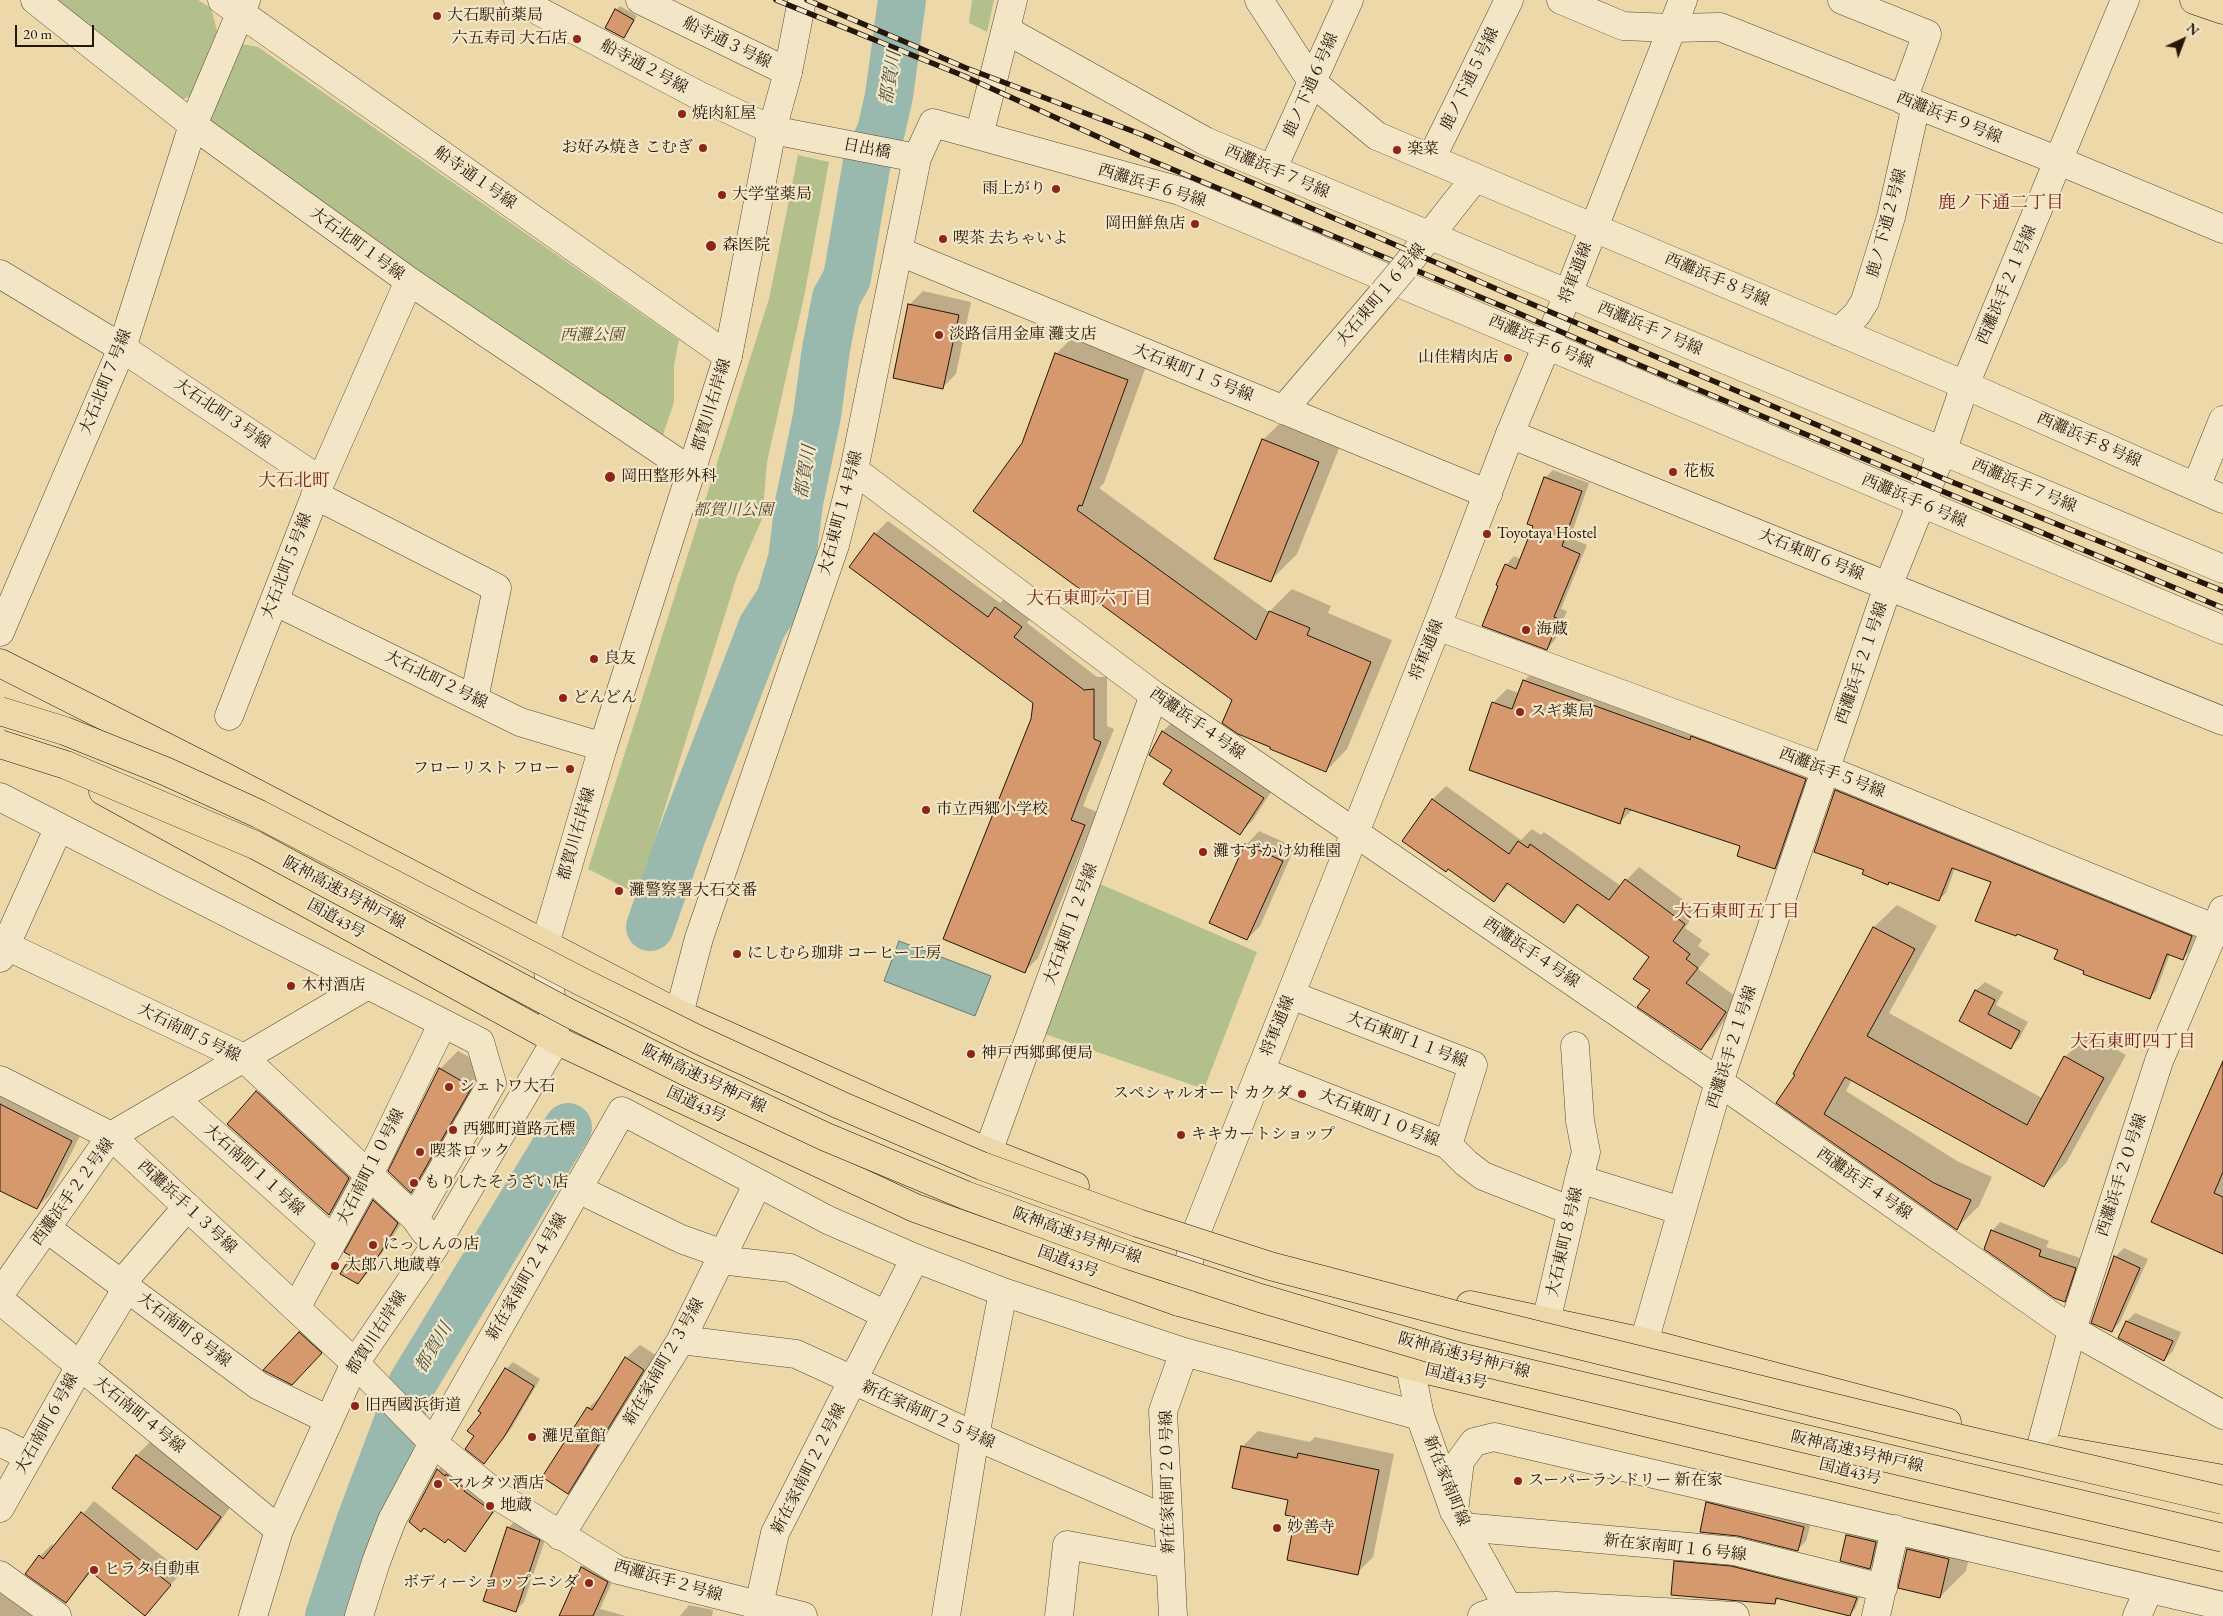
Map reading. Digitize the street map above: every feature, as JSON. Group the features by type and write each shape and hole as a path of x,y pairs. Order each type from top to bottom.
{"highway":[{"path":"2194,0 2223,10"},
{"path":"0,663 232,780 679,1014 988,1152 1196,1233 1480,1307 1644,1342 2041,1446 2223,1479"},
{"name":"阪神高速3号神戸線","path":"0,711 74,734 164,771 259,814 582,982 701,1041 840,1105 982,1166 1138,1223 1270,1266 1464,1318 1962,1439 2223,1500"},
{"name":"国道43号","path":"0,736 556,1040 915,1208 1179,1302 1410,1366 1906,1485 2223,1557"},
{"name":"阪神高速3号神戸線","path":"0,744 66,765 255,845 567,1012 685,1071 826,1137 965,1195 1128,1255 1260,1298 1456,1356 2223,1538"}],"street":[{"name":"大石北町１号線","path":"35,0 193,125 409,281 691,471"},
{"name":"船寺通２号線","path":"518,0 698,95 772,130"},
{"name":"船寺通３号線","path":"640,0 788,72"},
{"name":"都賀川右岸線","path":"253,1616 279,1530 354,1363 435,1246 556,1040 545,944 603,747 728,356 772,130 788,72 802,0"},
{"path":"979,136 1013,0"},
{"name":"西灘浜手８号線","path":"1259,0 1312,82 1377,136 1965,385 2223,499"},
{"name":"鹿ノ下通６号線","path":"1272,170 1349,0"},
{"name":"鹿ノ下通５号線","path":"1431,159 1509,0"},
{"name":"西灘浜手９号線","path":"1561,0 1624,26 1671,28 1720,27 2223,229"},
{"name":"将軍通線","path":"1179,1302 1196,1233 1683,0"},
{"name":"鹿ノ下通２号線","path":"1839,332 1857,314 1865,301 1891,218 1910,102 1926,34 1842,0"},
{"name":"西灘浜手２１号線","path":"1644,1342 1720,1082 1888,586 1942,452 1965,385 2125,0"},
{"name":"大石北町７号線","path":"0,632 122,348 193,125 236,4"},
{"name":"船寺通１号線","path":"236,4 728,356"},
{"name":"西灘浜手７号線","path":"1006,30 1205,142 2223,569"},
{"name":"大石東町１４号線","path":"679,1014 699,938 835,545 854,470 898,251 909,157 933,123 979,136"},
{"name":"日出橋","path":"772,130 909,157"},
{"name":"西灘浜手６号線","path":"979,136 1180,191 2223,630"},
{"name":"大石東町１６号線","path":"1283,410 1404,268 1475,178"},
{"name":"大石東町１５号線","path":"898,251 1488,494"},
{"name":"大石北町３号線","path":"0,274 122,348 318,488 498,588 474,699"},
{"name":"大石北町５号線","path":"229,716 318,488 409,281"},
{"path":"2196,487 2223,420"},
{"name":"大石東町６号線","path":"1510,434 2223,721"},
{"name":"西灘浜手４号線","path":"854,470 1154,695 1720,1082 2072,1330 2223,1415"},
{"name":"大石北町２号線","path":"274,601 520,722 603,747"},
{"name":"西灘浜手５号線","path":"1437,626 1825,769 2220,923"},
{"name":"大石東町１２号線","path":"988,1152 1154,695"},
{"path":"0,797 480,1042 492,1083 415,1218"},
{"path":"2,949 59,827"},
{"name":"西灘浜手２０号線","path":"2041,1446 2072,1330 2159,1061 2220,923"},
{"name":"大石南町５号線","path":"2,949 244,1058 415,1218 435,1246"},
{"name":"西灘浜手２２号線","path":"0,1294 111,1136 368,986"},
{"name":"大石東町１１号線","path":"1291,995 1474,1065 1448,1145"},
{"name":"大石南町１０号線","path":"296,1308 369,1175 443,1023"},
{"path":"1575,1046 1580,1121 1586,1152 1580,1179"},
{"name":"大石東町１０号線","path":"1260,1071 1448,1145 1466,1164 1483,1176 1572,1211"},
{"name":"西灘浜手１３号線","path":"0,1080 111,1136 354,1363"},
{"name":"大石南町１１号線","path":"175,1099 332,1240"},
{"name":"新在家南町２４号線","path":"359,1616 392,1520 428,1438 578,1189 622,1111 758,1183"},
{"name":"大石東町８号線","path":"1546,1322 1580,1179 1682,1211"},
{"path":"758,1183 828,1220 915,1258 1003,1292 1184,1352 1420,1416"},
{"name":"新在家南町２３号線","path":"560,1536 681,1340 758,1183"},
{"path":"578,1189 721,1257 790,1268 886,1315"},
{"name":"大石南町６号線","path":"0,1508 124,1286 186,1206"},
{"name":"大石南町８号線","path":"46,1228 259,1386 329,1420"},
{"name":"新在家南町２２号線","path":"759,1605 775,1533 915,1258"},
{"path":"946,1616 975,1436 1003,1292"},
{"name":"大石南町４号線","path":"0,1300 279,1530"},
{"name":"新在家南町２５号線","path":"681,1340 796,1354 975,1436 1168,1520"},
{"name":"新在家南町２０号線","path":"1172,1616 1163,1411 1184,1352"},
{"name":"西灘浜手２号線","path":"354,1363 428,1438 501,1498 618,1570 803,1616"},
{"name":"新在家南町線","path":"1410,1366 1420,1416 1459,1519 1511,1611"},
{"path":"1459,1519 1460,1461 1474,1442 1494,1437 2223,1606"},
{"path":"0,1442 29,1457"},
{"name":"新在家南町１６号線","path":"1459,1519 1734,1552 1882,1588"},
{"path":"1876,1616 1895,1529"},
{"path":"1059,1616 1067,1545 1170,1564"},
{"path":"0,1575 57,1616"},
{"path":"2137,1616 2150,1589"},
{"path":"1482,1616 1556,1606 1734,1616"}],"green space":[{"path":"54,0 198,0 211,8 217,31 192,96 177,101"},
{"path":"972,0 994,0 987,32 969,23"},
{"name":"西灘公園","path":"237,43 258,47 679,340 674,365 674,402 661,441 211,126 211,109"},
{"name":"都賀川公園","path":"798,155 829,162 804,297 767,462 762,519 737,576 638,894 588,869 769,299"},
{"path":"1100,884 1257,952 1204,1089 1042,1033"}],"water":[{"path":"899,941 991,976 975,1016 884,981"}],"building":[{"path":"615,9 634,20 624,38 605,28"},
{"path":"908,304 959,315 943,389 893,378"},
{"path":"1055,353 1128,380 1082,506 1079,505 1077,510 1256,640 1269,611 1310,628 1307,635 1371,662 1326,772 1238,734 1222,723 1232,700 973,511 1022,443"},
{"path":"1262,439 1319,462 1271,582 1214,559"},
{"path":"1544,477 1582,491 1562,546 1580,554 1554,617 1559,619 1547,650 1482,626 1505,564 1516,569 1533,526 1527,524"},
{"path":"874,533 988,617 995,607 1022,627 1014,637 1084,690 1094,689 1094,739 1101,742 1071,820 1085,825 1025,973 943,939 1031,719 1033,703 849,567"},
{"path":"1523,680 1690,740 1691,736 1806,779 1775,869 1737,856 1740,846 1625,808 1620,824 1469,770 1492,702 1512,709"},
{"path":"1162,731 1264,798 1240,835 1163,784 1172,770 1149,755"},
{"path":"1835,790 2192,936 2183,960 2167,954 2150,999 2083,974 2084,971 2054,959 2058,950 2017,934 2016,936 1975,921 1991,882 1952,868 1939,901 1889,882 1888,885 1862,874 1864,870 1814,852"},
{"path":"1432,799 1509,854 1518,841 1528,848 1530,844 1609,900 1625,879 1685,924 1673,941 1690,954 1686,959 1698,968 1686,983 1726,1012 1701,1050 1637,1007 1650,990 1633,979 1649,957 1577,904 1564,923 1507,883 1494,902 1448,869 1446,872 1402,841"},
{"path":"1245,844 1283,861 1247,940 1209,923"},
{"path":"1873,927 1915,949 1867,1036 2027,1125 2064,1056 2104,1078 2044,1187 1845,1077 1824,1114 1934,1183 1971,1200 1957,1230 1776,1103 1795,1075 1793,1074"},
{"path":"1975,990 1995,1000 1988,1014 2020,1031 2011,1049 1959,1021"},
{"path":"2223,1061 2223,1172 2214,1193 2223,1197 2223,1254 2151,1222"},
{"path":"439,1068 472,1087 411,1193 388,1171"},
{"path":"256,1091 349,1178 329,1215 227,1124"},
{"path":"0,1104 72,1141 37,1209 0,1191"},
{"path":"373,1200 398,1223 381,1252 358,1284 340,1274 351,1256 344,1252"},
{"path":"1991,1230 2041,1250 2039,1256 2076,1268 2065,1302 2054,1298 1984,1249"},
{"path":"2114,1256 2140,1268 2112,1332 2091,1323"},
{"path":"2126,1321 2173,1341 2164,1361 2118,1338"},
{"path":"299,1332 322,1353 292,1385 263,1370"},
{"path":"625,1357 644,1370 568,1494 542,1477 587,1407 592,1410"},
{"path":"505,1368 534,1386 504,1437 484,1464 465,1449 474,1436 467,1431 481,1413 478,1411"},
{"path":"1241,1446 1297,1458 1298,1453 1379,1470 1358,1575 1287,1560 1295,1517 1285,1515 1288,1500 1232,1488"},
{"path":"136,1455 221,1517 197,1550 112,1488"},
{"path":"437,1469 445,1476 446,1474 465,1489 464,1491 493,1512 465,1552 448,1539 445,1543 424,1528 421,1532 409,1522"},
{"path":"1706,1502 1804,1527 1798,1551 1738,1536 1700,1532"},
{"path":"81,1512 171,1585 145,1616 90,1571 66,1603 25,1574 39,1555 43,1559"},
{"path":"507,1527 540,1540 516,1612 483,1601"},
{"path":"1846,1535 1876,1542 1870,1569 1840,1561"},
{"path":"1907,1549 1949,1559 1940,1598 1898,1588"},
{"path":"1674,1561 1731,1566 1857,1598 1850,1616 1776,1598 1775,1604 1671,1595"},
{"path":"581,1567 608,1582 593,1616 559,1616"}],"waterway":[{"name":"都賀川","path":"650,927 681,838 762,627 780,599 792,559 799,503 817,416 826,349 836,298 847,278 867,162 881,131 889,96 902,0"},
{"name":"都賀川","path":"329,1616 359,1525 412,1384 568,1127"}],"railway":[{"path":"776,0 964,76 1138,155 2223,608"},
{"path":"807,0 966,68 1143,135 1508,294 1947,480 2223,591"}],"place":[{"name":"大石駅前薬局","path":"437,16"},
{"name":"六五寿司 大石店","path":"577,39"},
{"name":"焼肉紅屋","path":"682,114"},
{"name":"お好み焼き こむぎ","path":"703,148"},
{"name":"楽菜","path":"1397,150"},
{"name":"雨上がり","path":"1056,189"},
{"name":"大学堂薬局","path":"722,195"},
{"name":"岡田鮮魚店","path":"1195,224"},
{"name":"喫茶 去ちゃいよ","path":"943,239"},
{"name":"森医院","path":"711,246"},
{"name":"淡路信用金庫 灘支店","path":"939,335"},
{"name":"山佳精肉店","path":"1508,358"},
{"name":"花板","path":"1673,472"},
{"name":"岡田整形外科","path":"610,477"},
{"name":"Toyotaya Hostel","path":"1487,534"},
{"name":"海蔵","path":"1526,630"},
{"name":"良友","path":"594,659"},
{"name":"どんどん","path":"563,698"},
{"name":"スギ薬局","path":"1520,712"},
{"name":"フローリスト フロー","path":"570,769"},
{"name":"市立西郷小学校","path":"926,810"},
{"name":"灘すずかけ幼稚園","path":"1203,852"},
{"name":"灘警察署大石交番","path":"619,891"},
{"name":"にしむら珈琲 コーヒー工房","path":"737,954"},
{"name":"木村酒店","path":"291,986"},
{"name":"神戸西郷郵便局","path":"971,1054"},
{"name":"シェトワ大石","path":"449,1087"},
{"name":"スペシャルオート カクダ","path":"1302,1094"},
{"name":"西郷町道路元標","path":"453,1130"},
{"name":"キキカートショップ","path":"1181,1135"},
{"name":"喫茶ロック","path":"420,1152"},
{"name":"もりしたそうざい店","path":"414,1183"},
{"name":"にっしんの店","path":"373,1245"},
{"name":"太郎八地蔵尊","path":"335,1266"},
{"name":"旧西國浜街道","path":"355,1406"},
{"name":"灘児童館","path":"532,1437"},
{"name":"スーパーランドリー 新在家","path":"1518,1481"},
{"name":"マルタツ酒店","path":"438,1484"},
{"name":"地蔵","path":"490,1506"},
{"name":"妙善寺","path":"1277,1528"},
{"name":"ヒラタ自動車","path":"94,1570"},
{"name":"ボディーショップニシダ","path":"589,1583"}],"district":[{"name":"鹿ノ下通二丁目","path":"2001,203"},
{"name":"大石北町","path":"294,481"},
{"name":"大石東町六丁目","path":"1089,599"},
{"name":"大石東町五丁目","path":"1737,912"},
{"name":"大石東町四丁目","path":"2133,1042"}]}
